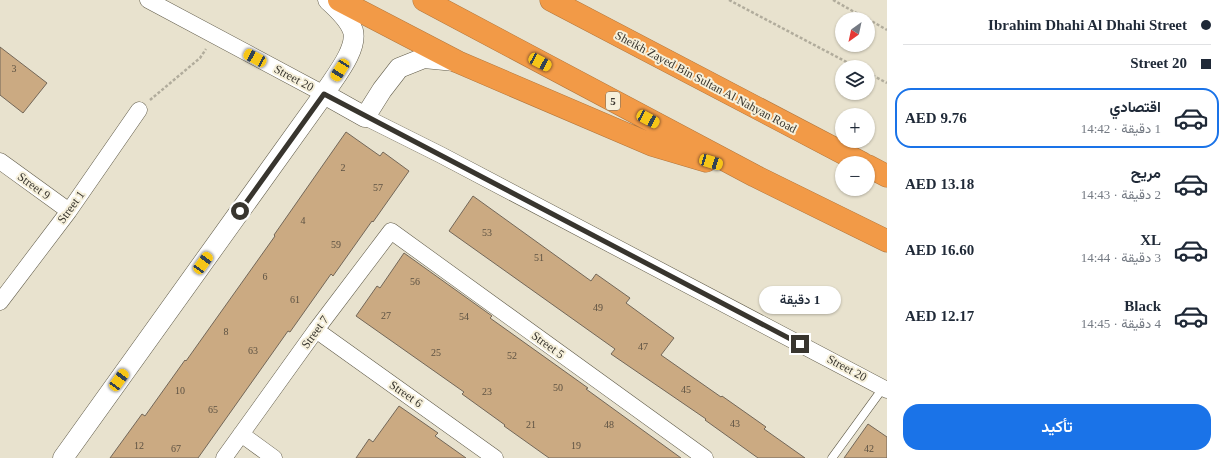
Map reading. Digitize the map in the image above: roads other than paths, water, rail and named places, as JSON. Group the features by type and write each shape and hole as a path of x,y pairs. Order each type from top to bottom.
{"highway":[{"path":"339,0 458,62 652,145 755,176"},
{"name":"5","path":"424,0 755,176 887,241"},
{"name":"Sheikh Zayed Bin Sultan Al Nahyan Road","path":"551,0 849,156"},
{"path":"875,170 887,176"}],"street":[{"name":"Street 20","path":"148,0 365,117 462,166 885,389"},
{"path":"63,458 324,94 348,57 353,40 353,32 349,23 328,0"},
{"path":"365,117 382,90 399,68 424,58 458,62"},
{"name":"Street 1","path":"0,302 68,211 138,110"},
{"name":"Street 9","path":"0,161 68,211"},
{"name":"Street 7","path":"224,458 316,330 391,231"},
{"name":"Street 5","path":"391,231 705,458"},
{"name":"Street 6","path":"316,330 495,458"},
{"path":"241,434 274,458"}],"lane":[{"path":"832,458 885,389"}]}
